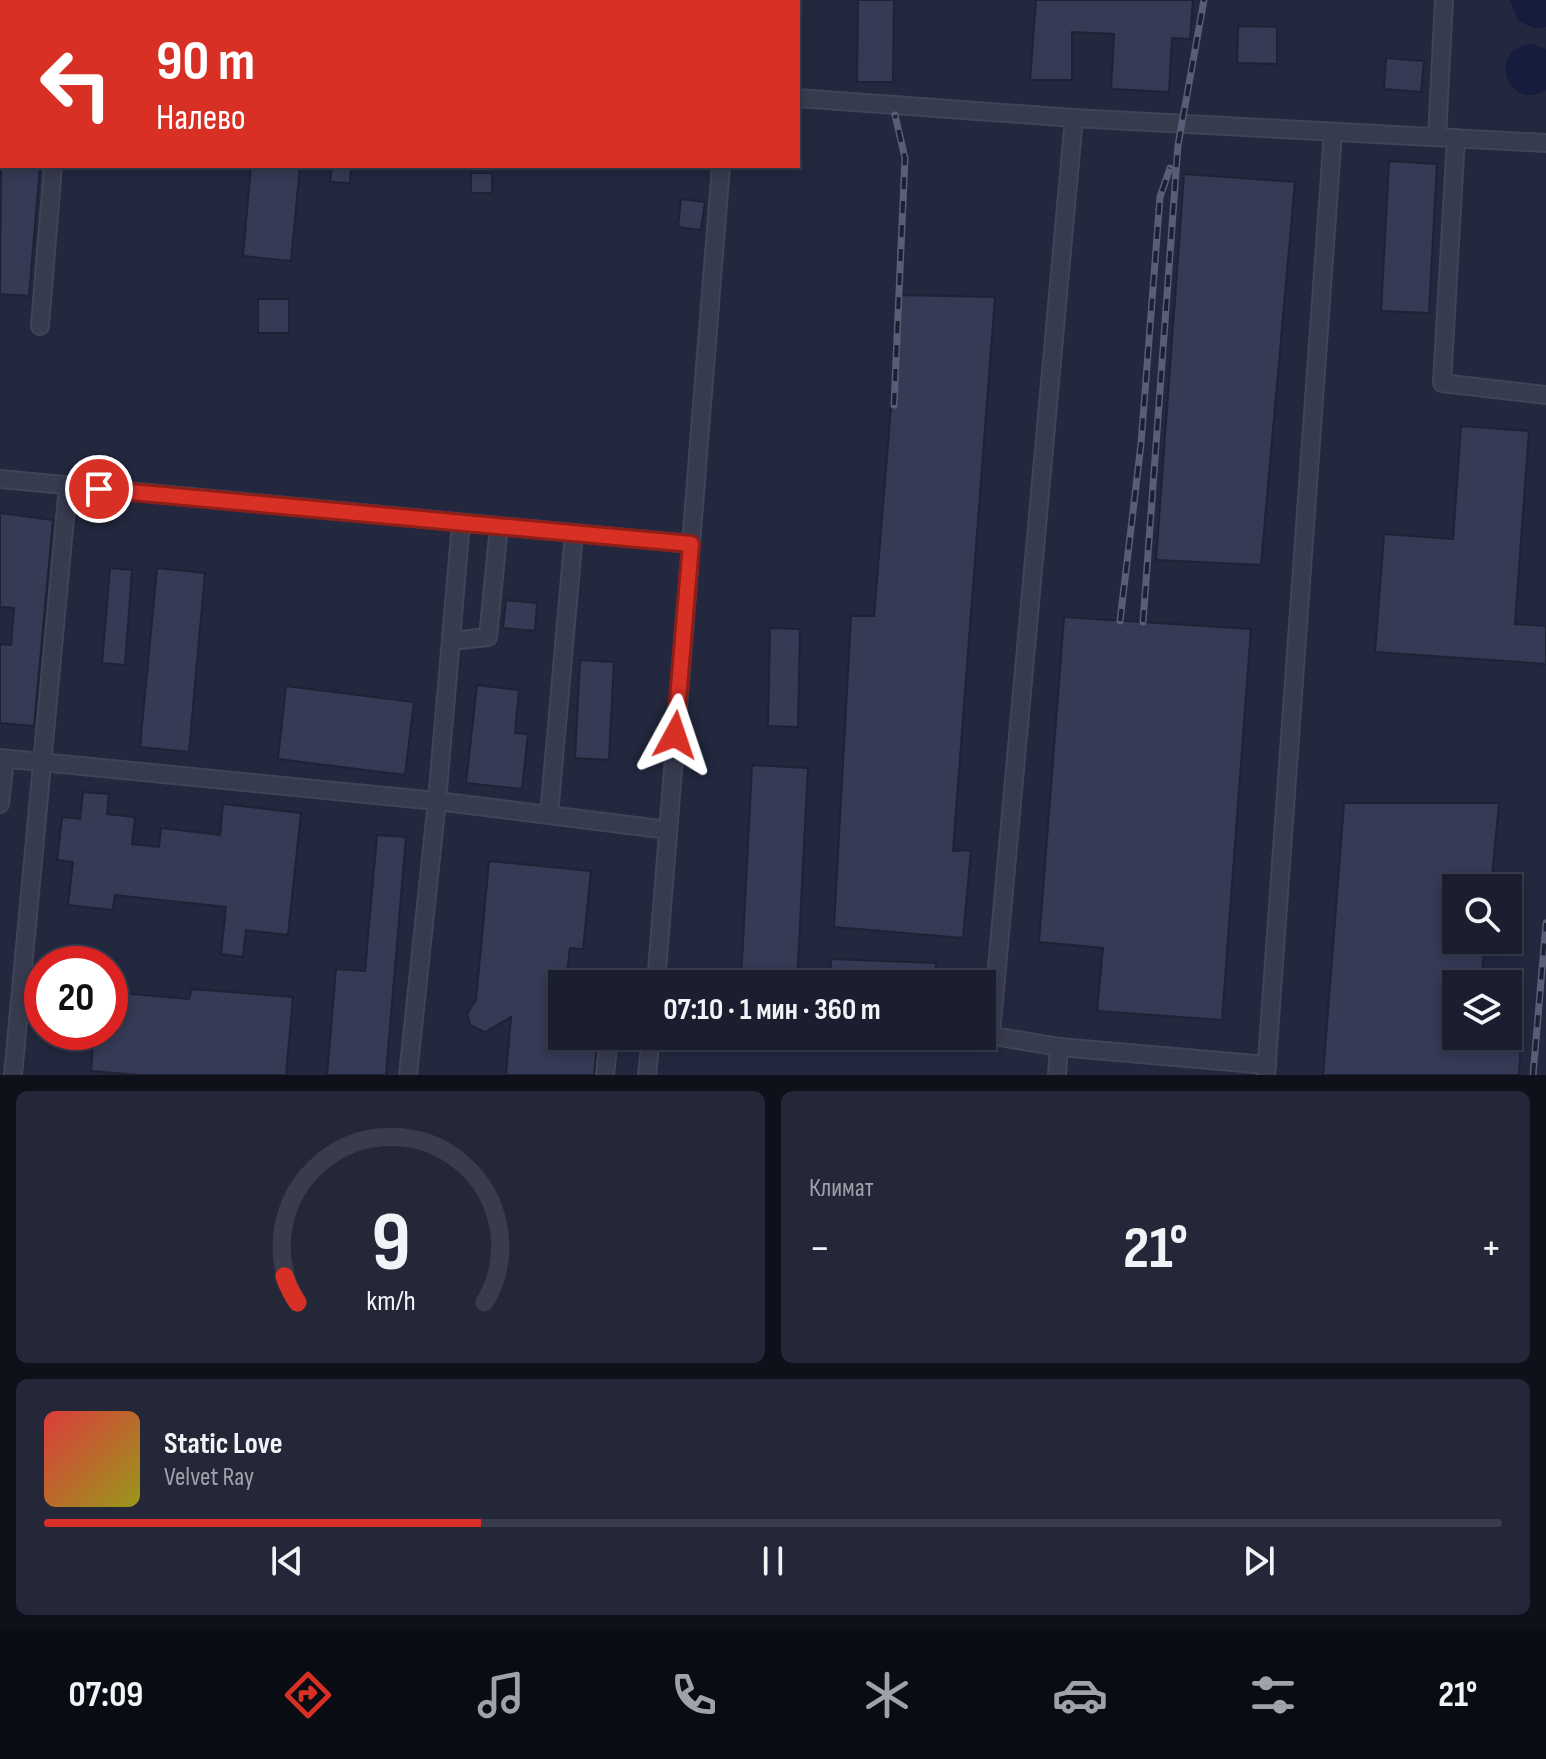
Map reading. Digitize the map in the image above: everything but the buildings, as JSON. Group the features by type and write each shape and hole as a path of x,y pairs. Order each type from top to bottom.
{"lane":[{"path":"1437,137 1444,0"},
{"path":"800,98 1074,118 1546,143"},
{"path":"992,970 1074,118"},
{"path":"996,1036 1059,1047 1266,1070 1333,132"},
{"path":"1456,138 1442,383 1546,395"},
{"path":"40,326 53,168"},
{"path":"657,970 721,168"},
{"path":"0,479 691,544"},
{"path":"13,1075 68,486"},
{"path":"408,1075 437,801 461,523"},
{"path":"451,641 488,637 499,526"},
{"path":"549,815 574,533"},
{"path":"0,804 2,758 437,801 668,830"},
{"path":"1057,1075 1059,1047"},
{"path":"605,1075 608,1050"},
{"path":"647,1075 650,1050"}],"water":[{"path":"1510,0 1546,0 1546,27 1534,28 1518,21"},
{"path":"1532,44 1546,49 1546,90 1533,95 1521,93 1512,87 1505,67 1517,48"}],"railway":[{"path":"1143,622 1178,145 1204,0"},
{"path":"894,405 905,158 895,115"},
{"path":"1120,621 1141,444 1160,197 1170,168"},
{"path":"1533,1075 1546,923"}],"route":[{"path":"99,489 691,544 675,735"}]}
